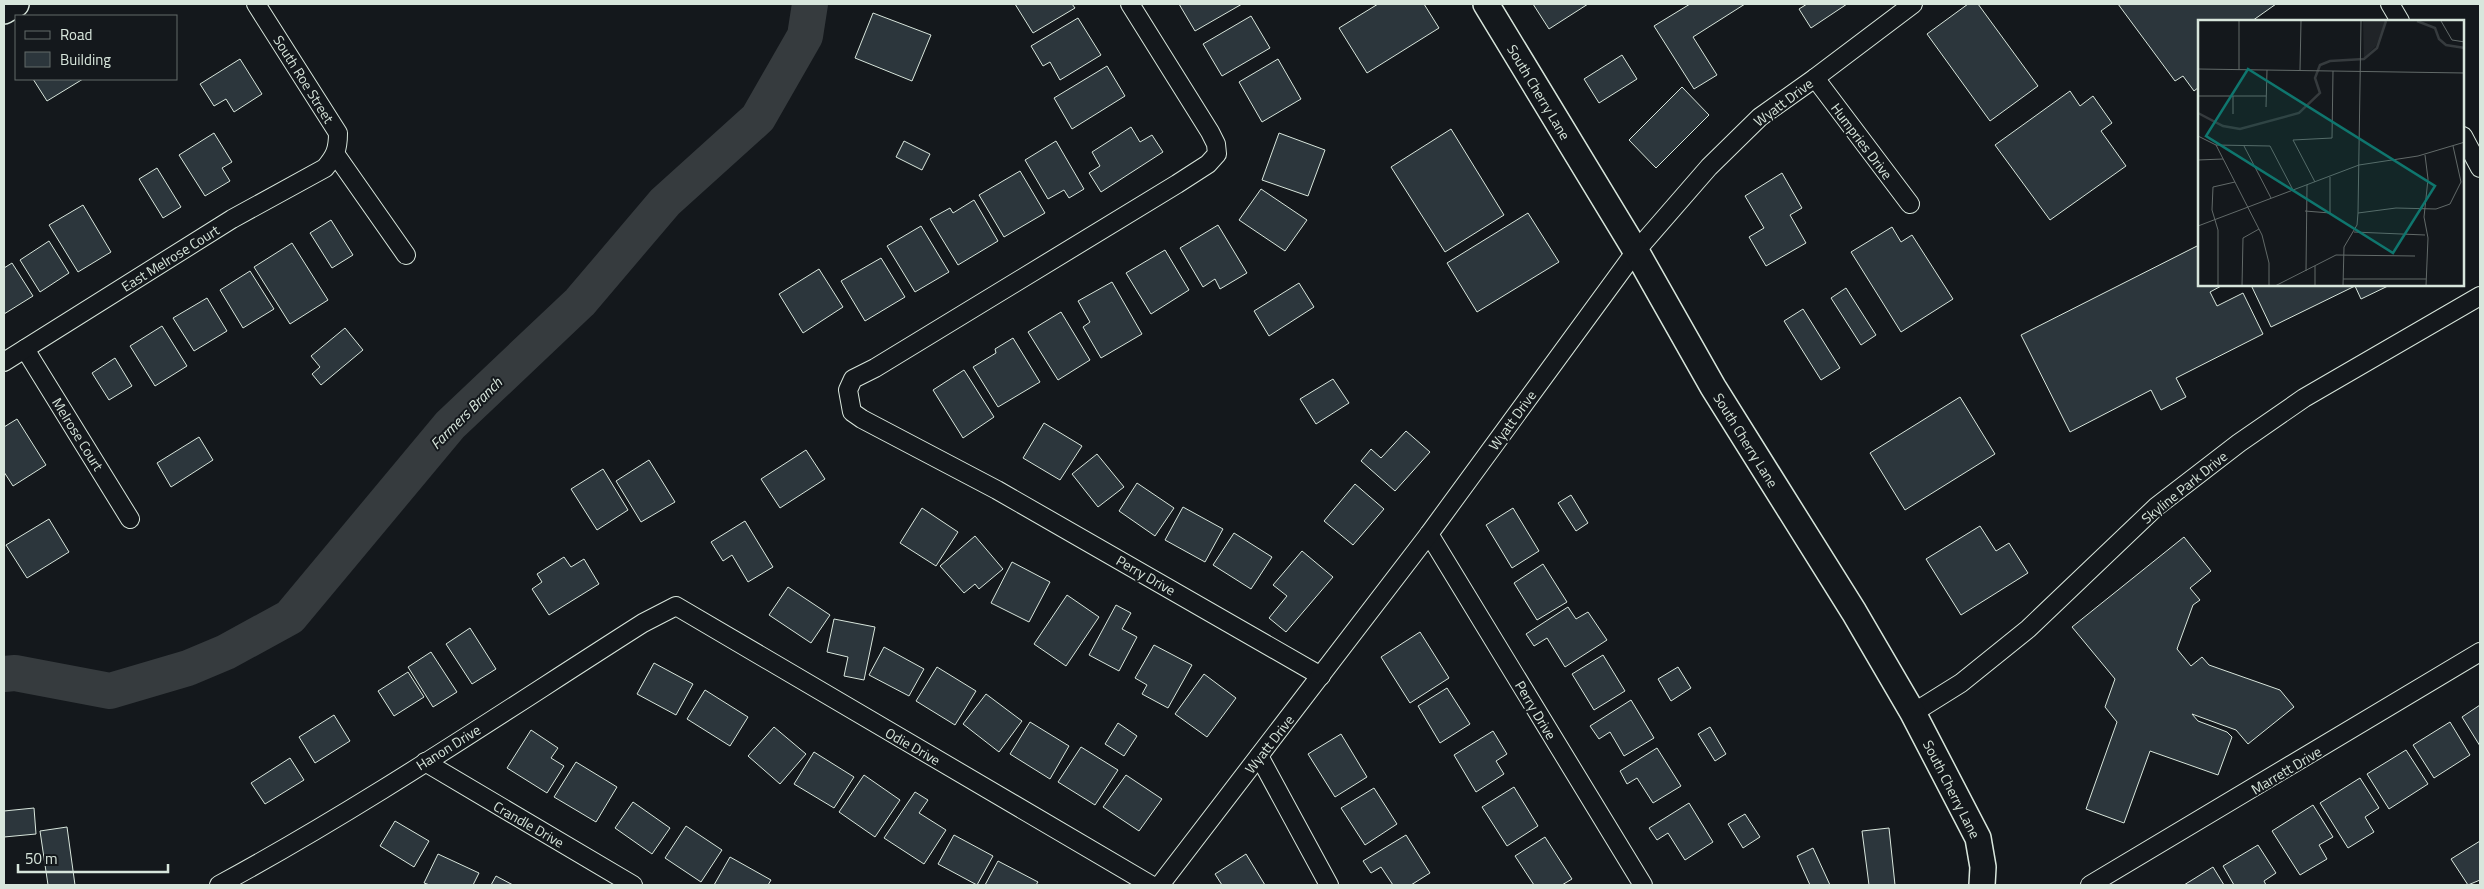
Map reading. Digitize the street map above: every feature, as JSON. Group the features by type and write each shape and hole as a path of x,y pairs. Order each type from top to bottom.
{"street":[{"path":"4,11 16,4"},
{"name":"South Roe Street","path":"256,4 338,134 336,155"},
{"name":"Perry Drive","path":"1130,4 1210,132 1216,144 1217,154 1208,164 1177,184 854,379 848,390 852,412 996,490 1321,676"},
{"name":"South Cherry Lane","path":"1486,4 1636,251 1713,387 1854,612 1913,713 1978,838 1983,867 1982,885"},
{"name":"Wyatt Drive","path":"1160,885 1428,534 1636,251 1709,167 1760,117 1913,4"},
{"path":"2390,4 2399,20"},
{"name":"Humpries Drive","path":"1815,78 1910,204"},
{"path":"2464,138 2480,168"},
{"path":"336,155 406,255"},
{"name":"East Melrose Court","path":"4,362 232,220 325,168 336,155"},
{"name":"Skyline Park Drive","path":"1913,713 1931,699 1961,683 2028,629 2156,507 2239,442 2304,398 2480,296"},
{"name":"Melrose Court","path":"26,349 130,519"},
{"name":"Perry Drive","path":"1428,534 1643,885"},
{"name":"Hanon Drive","path":"219,885 260,863 425,762 643,623 676,606"},
{"name":"Odie Drive","path":"676,606 1150,885"},
{"name":"Marrett Drive","path":"2090,885 2480,652"},
{"path":"1259,756 1329,885"},
{"name":"Crandle Drive","path":"425,762 633,885"}],"building":[{"path":"1015,4 1072,4 1075,8 1033,33"},
{"path":"1179,4 1242,4 1195,31"},
{"path":"1378,4 1424,4 1439,28 1367,73 1339,28"},
{"path":"1533,4 1588,4 1549,29"},
{"path":"1690,4 1745,4 1693,37 1717,75 1694,89 1654,26"},
{"path":"1807,4 1847,4 1811,28 1799,9"},
{"path":"1968,4 1978,4 2038,86 1990,121 1927,34"},
{"path":"2118,4 2276,4 2253,20 2198,20 2198,88 2194,91 2183,76 2175,81"},
{"path":"873,13 931,35 912,81 855,58"},
{"path":"1251,16 1270,48 1222,76 1203,44"},
{"path":"1078,18 1101,55 1060,80 1050,62 1043,66 1031,46"},
{"path":"1622,55 1637,79 1599,103 1584,79"},
{"path":"240,59 262,94 234,112 226,99 214,106 200,84"},
{"path":"1278,59 1301,99 1262,122 1239,82"},
{"path":"1107,66 1125,96 1072,129 1054,98"},
{"path":"34,80 81,80 47,101"},
{"path":"1682,87 1709,115 1656,168 1629,140"},
{"path":"2070,91 2080,106 2093,96 2112,123 2101,131 2126,166 2050,220 1995,145"},
{"path":"1131,127 1140,142 1152,135 1163,152 1101,192 1089,173 1100,166 1092,152"},
{"path":"1451,129 1504,215 1445,252 1391,167"},
{"path":"214,133 232,162 222,168 230,181 205,196 179,155"},
{"path":"1279,133 1325,150 1308,196 1262,180"},
{"path":"904,141 930,154 922,170 896,157"},
{"path":"1056,141 1084,189 1069,198 1064,190 1048,199 1025,160"},
{"path":"157,168 181,207 163,218 139,179"},
{"path":"1020,171 1045,213 1004,237 979,195"},
{"path":"1782,173 1802,208 1790,215 1806,243 1766,266 1749,237 1764,228 1745,196"},
{"path":"1261,189 1307,220 1285,251 1239,220"},
{"path":"974,200 998,241 958,265 930,219 950,208 953,213"},
{"path":"83,205 111,252 78,272 49,225"},
{"path":"1528,213 1559,262 1477,312 1447,263"},
{"path":"331,220 353,255 332,268 310,233"},
{"path":"1218,225 1247,273 1220,289 1215,279 1203,287 1180,248"},
{"path":"921,226 949,272 915,292 887,246"},
{"path":"1892,227 1901,242 1912,235 1953,299 1901,332 1851,252"},
{"path":"49,241 69,273 40,292 20,260"},
{"path":"292,243 328,300 290,324 254,267"},
{"path":"2198,246 2198,286 2221,286 2210,292 2217,306 2243,293 2263,334 2176,378 2186,397 2161,410 2151,390 2070,432 2021,335"},
{"path":"1165,250 1189,290 1151,314 1126,273"},
{"path":"881,258 905,297 865,321 841,281"},
{"path":"12,263 33,296 4,314 4,268"},
{"path":"819,269 843,307 803,333 779,294"},
{"path":"250,271 274,309 243,328 220,290"},
{"path":"1112,282 1142,334 1101,358 1083,327 1090,322 1078,301"},
{"path":"1299,283 1314,307 1269,336 1254,311"},
{"path":"2251,286 2355,286 2271,327"},
{"path":"2355,286 2388,286 2361,299"},
{"path":"1846,288 1876,335 1861,345 1831,298"},
{"path":"207,298 227,331 194,351 173,318"},
{"path":"1803,309 1840,368 1821,380 1784,321"},
{"path":"1061,312 1090,360 1058,380 1028,332"},
{"path":"162,326 187,366 155,386 130,346"},
{"path":"345,328 363,350 321,385 312,374 320,367 311,356"},
{"path":"1013,338 1040,382 998,407 973,367 996,353 995,349"},
{"path":"115,358 132,386 109,400 92,373"},
{"path":"964,370 994,417 963,438 933,390"},
{"path":"1333,379 1349,403 1316,424 1300,399"},
{"path":"1960,397 1995,454 1905,510 1870,453"},
{"path":"17,419 46,465 13,486 4,472 4,427"},
{"path":"1044,423 1082,446 1060,480 1023,458"},
{"path":"1406,431 1430,452 1395,491 1361,461 1371,449 1381,458"},
{"path":"199,437 213,460 171,487 157,463"},
{"path":"806,450 825,479 780,508 761,479"},
{"path":"1097,454 1124,487 1098,507 1072,474"},
{"path":"649,460 675,502 641,522 616,481"},
{"path":"603,469 628,510 597,530 571,489"},
{"path":"1137,483 1174,508 1155,536 1119,511"},
{"path":"1355,484 1384,509 1353,545 1324,521"},
{"path":"1571,495 1588,523 1576,531 1558,503"},
{"path":"1183,507 1223,529 1205,562 1165,540"},
{"path":"922,508 958,532 936,566 900,543"},
{"path":"1513,508 1539,551 1512,568 1486,525"},
{"path":"49,519 69,552 27,578 6,545"},
{"path":"745,521 773,567 748,582 732,555 723,561 711,542"},
{"path":"1980,526 1996,551 2009,543 2028,573 1961,615 1926,559"},
{"path":"1234,533 1272,557 1251,589 1213,565"},
{"path":"975,536 1003,569 979,589 975,584 964,593 940,566"},
{"path":"2184,537 2211,571 2190,588 2200,600 2193,605 2177,649 2191,666 2202,657 2209,665 2280,690 2294,707 2248,744 2236,730 2192,714 2198,721 2227,732 2232,737 2218,775 2150,751 2124,823 2086,809 2117,722 2105,707 2115,679 2072,627"},
{"path":"1302,551 1333,577 1286,632 1269,618 1287,596 1273,585"},
{"path":"564,557 571,567 584,559 599,584 549,615 532,589 542,582 537,574"},
{"path":"1012,562 1050,582 1029,622 991,603"},
{"path":"1543,564 1567,602 1537,620 1514,583"},
{"path":"788,587 830,615 811,643 769,615"},
{"path":"1067,595 1099,617 1066,666 1034,644"},
{"path":"1116,605 1131,613 1122,629 1137,637 1119,671 1089,655"},
{"path":"1568,607 1576,619 1588,612 1607,640 1565,667 1547,638 1534,646 1526,634"},
{"path":"834,619 875,627 864,680 844,676 848,657 827,652"},
{"path":"470,628 496,669 472,684 446,644"},
{"path":"1420,632 1449,678 1410,703 1381,657"},
{"path":"1154,645 1192,665 1168,708 1142,694 1147,685 1135,678"},
{"path":"884,647 924,669 909,696 869,675"},
{"path":"431,652 457,692 433,707 408,667"},
{"path":"1603,655 1625,691 1594,710 1572,674"},
{"path":"654,663 693,684 676,715 637,694"},
{"path":"937,667 976,691 955,725 916,701"},
{"path":"1678,667 1691,688 1671,701 1658,679"},
{"path":"408,672 424,697 394,716 378,691"},
{"path":"1204,674 1236,698 1207,737 1175,714"},
{"path":"1447,688 1470,724 1440,743 1418,706"},
{"path":"705,690 748,717 730,746 687,719"},
{"path":"986,694 1022,721 999,752 963,724"},
{"path":"1631,700 1654,738 1624,756 1610,732 1599,739 1590,726"},
{"path":"2480,705 2480,746 2462,717"},
{"path":"334,715 350,741 315,763 299,737"},
{"path":"1030,722 1069,746 1050,779 1010,754"},
{"path":"2450,722 2470,755 2434,778 2413,745"},
{"path":"1118,723 1137,736 1124,756 1105,744"},
{"path":"774,727 806,754 780,784 748,756"},
{"path":"1710,727 1726,754 1715,761 1698,734"},
{"path":"531,730 558,748 551,758 564,766 547,793 507,768"},
{"path":"1493,731 1507,754 1496,761 1504,774 1476,792 1454,755"},
{"path":"1341,734 1367,777 1335,797 1308,754"},
{"path":"1081,747 1118,770 1095,805 1058,782"},
{"path":"1657,748 1681,786 1653,803 1637,778 1627,784 1620,771"},
{"path":"2406,750 2428,784 2389,809 2367,774"},
{"path":"814,752 854,777 834,808 794,784"},
{"path":"290,758 304,780 265,804 251,783"},
{"path":"576,762 617,787 596,822 554,797"},
{"path":"864,775 900,800 875,837 839,812"},
{"path":"1126,775 1162,799 1139,831 1103,807"},
{"path":"2360,778 2379,808 2365,817 2374,832 2348,848 2320,803"},
{"path":"1514,787 1538,826 1507,846 1482,807"},
{"path":"1374,788 1397,824 1365,845 1341,808"},
{"path":"915,792 928,800 919,813 946,830 924,864 884,838"},
{"path":"633,802 670,828 652,854 615,828"},
{"path":"1689,803 1713,842 1685,860 1668,833 1657,840 1649,828"},
{"path":"2313,805 2333,837 2319,845 2327,859 2300,875 2272,831"},
{"path":"34,808 36,834 4,837 4,811"},
{"path":"1745,814 1760,837 1743,848 1728,824"},
{"path":"395,821 429,841 414,867 380,846"},
{"path":"686,826 722,850 701,882 665,858"},
{"path":"67,827 75,885 48,885 40,831"},
{"path":"1889,828 1895,885 1869,885 1862,831"},
{"path":"954,835 993,856 977,885 938,864"},
{"path":"1406,835 1430,873 1411,885 1393,885 1381,867 1371,873 1363,861"},
{"path":"1545,837 1572,879 1562,885 1534,885 1515,856"},
{"path":"2480,841 2480,880 2468,885 2451,859"},
{"path":"2258,845 2276,873 2264,881 2266,885 2234,885 2223,866"},
{"path":"1813,848 1830,885 1810,885 1797,856"},
{"path":"438,854 479,873 473,885 430,885 424,883"},
{"path":"1246,854 1265,885 1222,885 1215,874"},
{"path":"730,857 771,880 768,885 714,885"},
{"path":"998,861 1038,882 1036,885 985,885"},
{"path":"2213,867 2224,885 2184,885"},
{"path":"496,876 513,885 491,885"}],"waterway":[{"name":"Farmers Branch","path":"4,674 15,673 110,691 188,668 226,652 290,617 450,425 580,302 665,202 758,118 805,36 810,4"}]}
